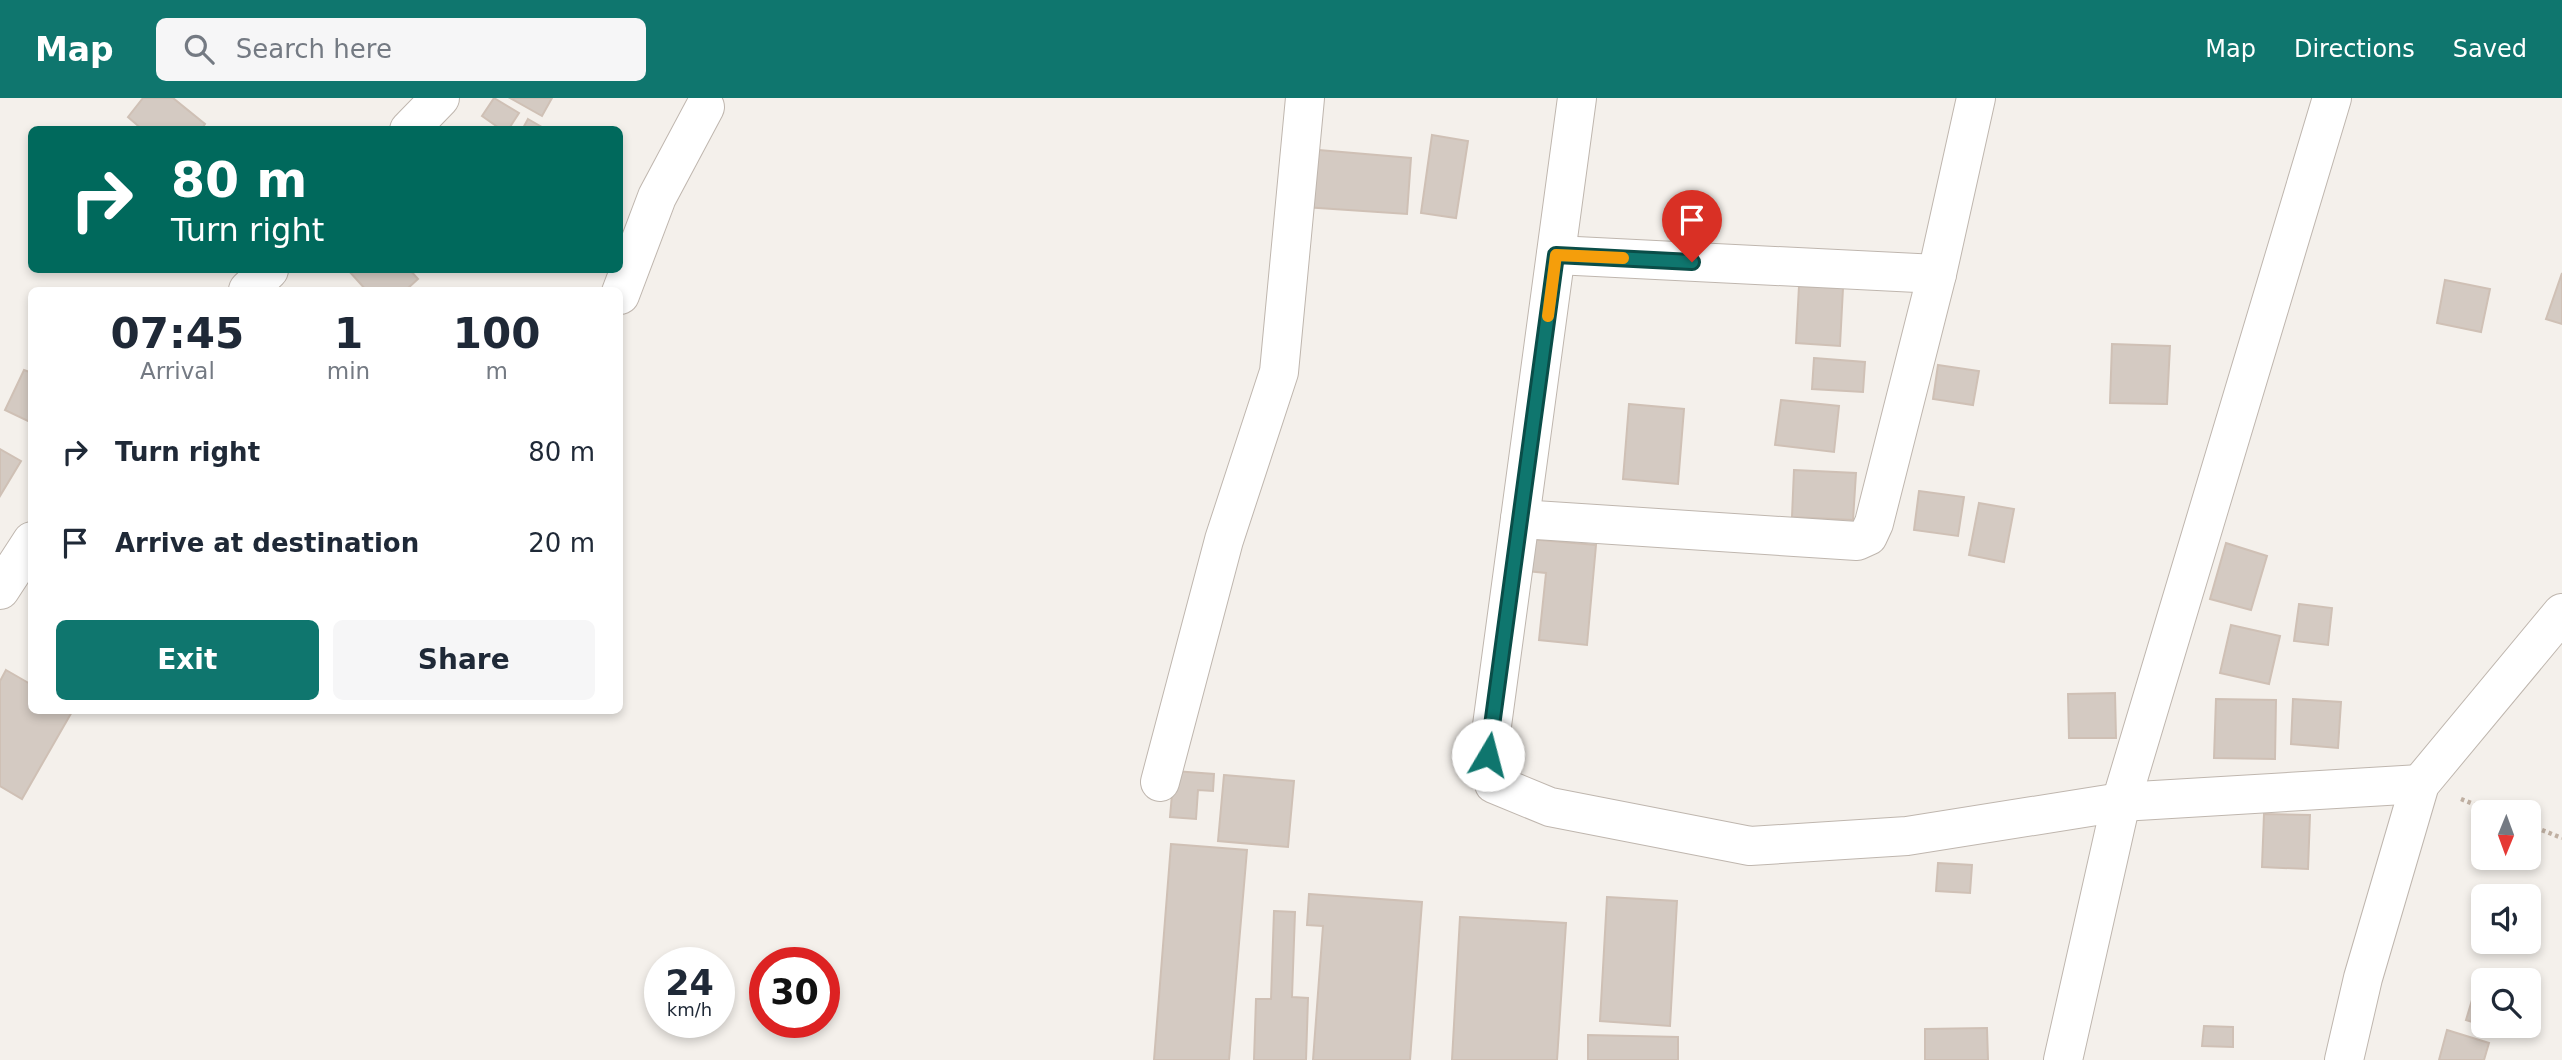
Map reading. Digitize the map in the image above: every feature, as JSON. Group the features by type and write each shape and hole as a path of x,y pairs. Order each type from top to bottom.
{"street":[{"path":"413,126 440,98"},
{"path":"1160,782 1224,540 1279,372 1305,98"},
{"path":"1577,98 1488,755 1494,784 1550,807 1749,846 1907,836 2121,802 2420,784"},
{"path":"1520,519 1857,541 1868,536 1874,523 1937,274 1976,98"},
{"path":"2063,1060 2121,802 2332,98"},
{"path":"623,287 657,197 708,101"},
{"path":"1556,255 1937,274"},
{"path":"251,287 266,273"},
{"path":"0,590 28,547"},
{"path":"2344,1060 2363,978 2420,784 2562,613"}],"path":[{"path":"2541,830 2562,838"}],"building":[{"path":"143,98 173,98 205,124 138,126 128,117"},
{"path":"494,98 519,113 511,126 496,126 482,116"},
{"path":"510,98 552,98 542,116"},
{"path":"528,119 540,126 524,126"},
{"path":"1432,135 1468,141 1456,218 1421,213"},
{"path":"1307,149 1411,158 1407,214 1304,207"},
{"path":"351,273 413,273 418,279 409,287 363,287"},
{"path":"2562,273 2562,324 2546,319"},
{"path":"2445,280 2490,289 2481,332 2437,323"},
{"path":"1799,286 1843,288 1840,346 1796,343"},
{"path":"2112,344 2170,346 2167,404 2110,403"},
{"path":"1814,358 1865,362 1863,392 1812,389"},
{"path":"1938,365 1979,371 1973,405 1933,399"},
{"path":"24,370 28,372 28,421 5,410"},
{"path":"1781,400 1839,406 1834,452 1775,445"},
{"path":"1629,404 1684,409 1678,484 1623,479"},
{"path":"0,449 21,461 0,496"},
{"path":"1794,470 1856,473 1853,520 1792,517"},
{"path":"1919,491 1964,497 1958,536 1914,530"},
{"path":"1979,503 2014,509 2004,562 1969,555"},
{"path":"1529,539 1596,545 1587,645 1539,640 1546,573 1527,571"},
{"path":"2226,543 2267,556 2251,610 2210,599"},
{"path":"2299,604 2332,608 2328,645 2294,641"},
{"path":"2231,625 2280,636 2269,684 2220,673"},
{"path":"6,670 28,683 28,714 71,714 22,799 0,786 0,681"},
{"path":"2115,693 2116,738 2069,738 2068,694"},
{"path":"2216,699 2276,700 2275,759 2214,758"},
{"path":"2293,699 2341,702 2338,748 2291,744"},
{"path":"1174,771 1214,774 1213,791 1198,790 1196,819 1170,817"},
{"path":"1224,775 1294,781 1288,847 1218,841"},
{"path":"2264,814 2310,815 2308,869 2262,867"},
{"path":"1171,844 1247,850 1229,1060 1154,1060"},
{"path":"1938,863 1972,865 1970,893 1936,891"},
{"path":"1309,894 1422,902 1410,1060 1313,1060 1323,926 1307,925"},
{"path":"1607,897 1677,901 1670,1026 1600,1021"},
{"path":"1274,911 1295,912 1292,997 1308,998 1306,1060 1254,1060 1256,999 1271,999"},
{"path":"1460,917 1566,923 1557,1060 1452,1060"},
{"path":"2471,1003 2471,1021 2466,1020"},
{"path":"2204,1026 2233,1027 2233,1047 2202,1046"},
{"path":"1987,1028 1988,1060 1925,1060 1925,1029"},
{"path":"2447,1030 2489,1043 2484,1060 2439,1060"},
{"path":"1588,1035 1678,1037 1678,1060 1588,1060"}],"slow traffic":[{"path":"1548,316 1556,255 1623,258"}],"route":[{"path":"1488,755 1556,255 1692,262"}]}
